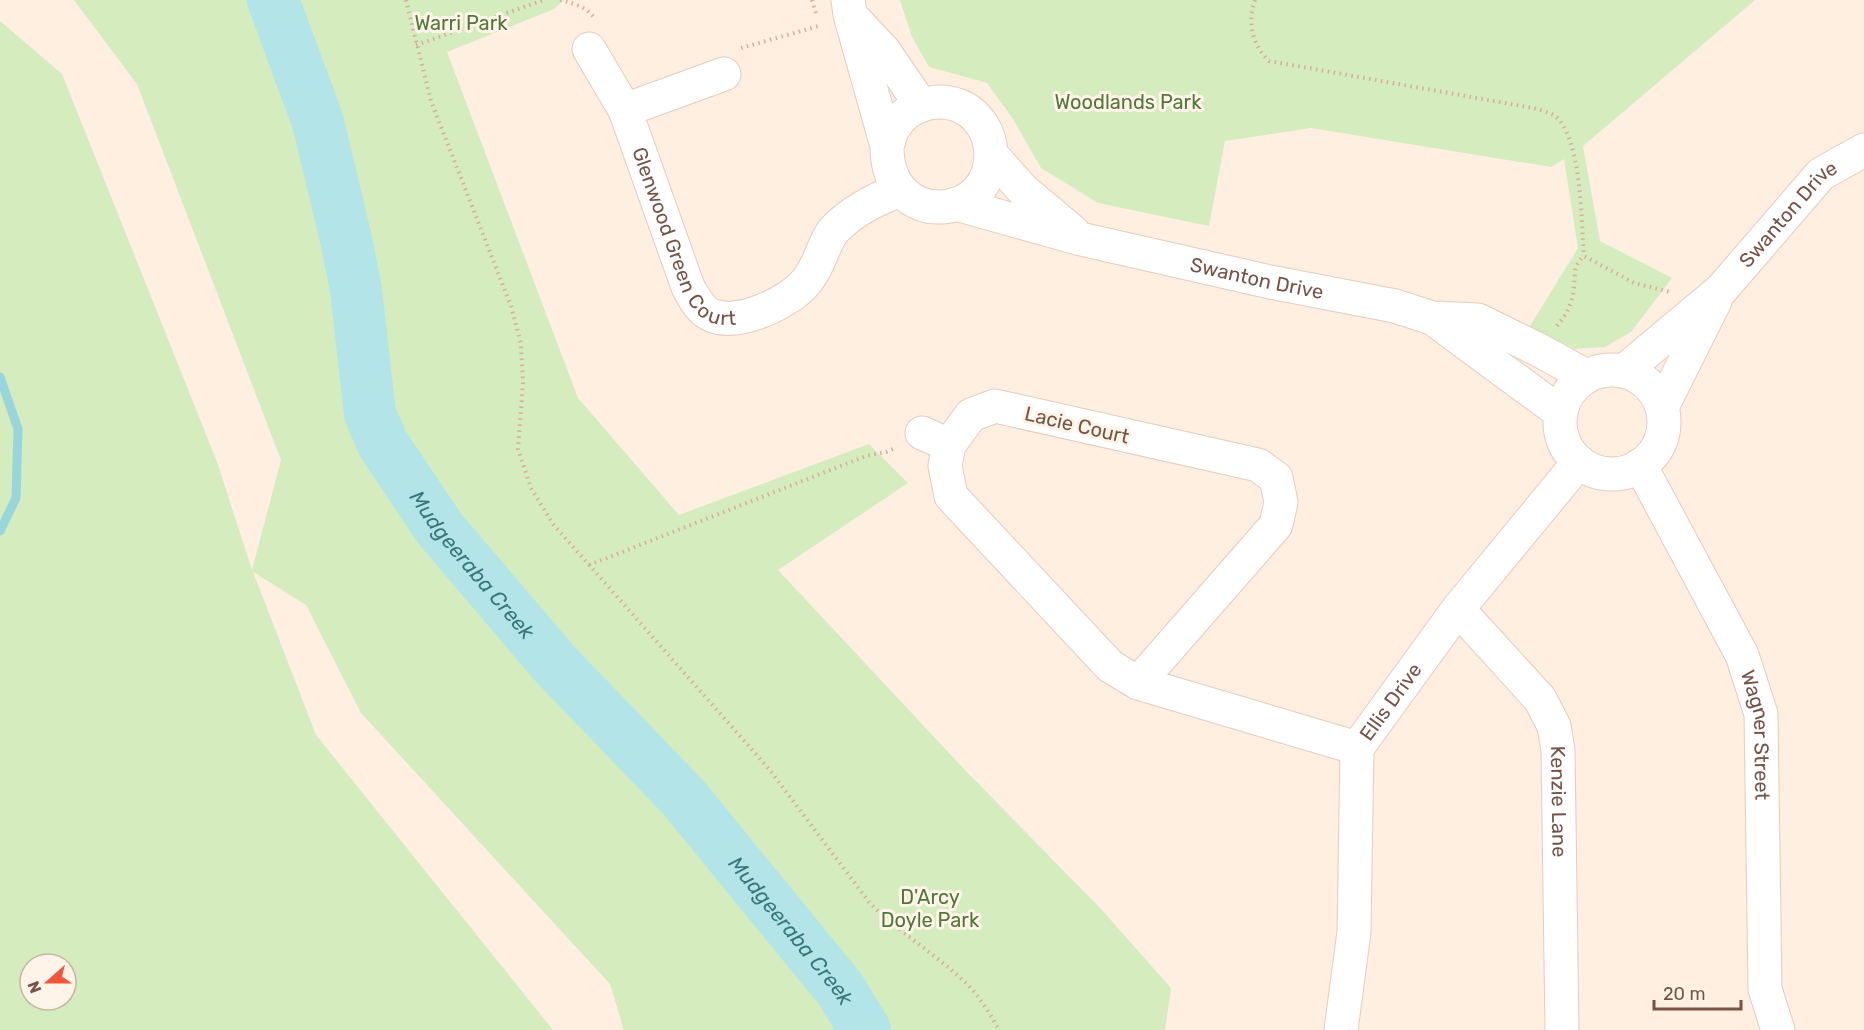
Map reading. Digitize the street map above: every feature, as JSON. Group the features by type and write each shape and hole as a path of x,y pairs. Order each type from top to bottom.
{"street":[{"path":"849,8 884,51 921,105 905,114 893,129 887,146"},
{"path":"849,8 887,146 887,162 900,190"},
{"name":"Glenwood Green Court","path":"589,48 625,110 688,287 701,308 712,315 730,320 784,301 805,284 818,266 833,231 853,213 900,190"},
{"path":"625,110 724,74"},
{"name":"Swanton Drive","path":"921,105 937,102 954,104 969,111 981,123 989,138 992,155 1023,190 1081,239"},
{"name":"Swanton Drive","path":"1624,370 1721,290 1821,174 1864,150"},
{"path":"956,204 971,197 982,185 989,171 992,155"},
{"name":"Swanton Drive","path":"900,190 912,200 927,206 942,207 956,204 1081,239 1270,282 1395,306 1432,318 1478,320 1586,376"},
{"name":"Swanton Drive","path":"1640,465 1658,446 1663,433 1662,407 1721,290"},
{"name":"Swanton Drive","path":"1432,318 1561,413"},
{"path":"1640,465 1625,472 1609,474 1593,470 1579,462 1567,448 1561,431 1561,413 1570,392 1586,376 1605,370 1624,370 1641,378 1654,390 1662,407"},
{"name":"Lacie Court","path":"935,439 971,415 995,406 1258,465 1276,478 1281,502 1276,525 1138,683"},
{"path":"935,439 945,466 951,496 1110,666 1138,683 1357,748"},
{"name":"Ellis Drive","path":"1341,1030 1354,932 1357,748 1458,609 1579,462"},
{"name":"Wagner Street","path":"1640,465 1742,655 1761,714 1765,989 1778,1030"},
{"name":"Kenzie Lane","path":"1458,609 1540,699 1554,726 1558,750 1562,1030"}],"path":[{"path":"405,0 430,101 511,306 521,344 523,383 518,449 531,488 554,524 769,769 869,902 885,918 968,985 999,1030"},
{"path":"416,45 544,0"},
{"path":"1255,0 1250,14 1252,32 1259,52 1269,61 1533,108 1554,116 1566,131 1574,148 1584,256 1575,267 1575,286 1569,309 1562,320 1556,327 1521,341"},
{"path":"1584,256 1634,282 1680,295 1721,290"},
{"path":"589,565 866,456 935,439"}],"green space":[{"path":"74,0 564,0 554,9 447,52 578,398 679,515 869,444 908,483 778,570 964,769 1101,909 1171,988 1165,1030 624,1030 610,984 361,713 306,605 253,572 316,735 553,1030 0,1030 0,21 62,74 217,462 252,570 281,460 137,84"},
{"name":"Woodlands Park","path":"900,0 1755,0 1583,146 1600,241 1672,278 1631,332 1605,347 1574,349 1530,326 1578,248 1564,159 1551,167 1311,128 1225,141 1209,226 1098,203 1041,168 1013,119 987,83 929,67 912,37"}],"waterway":[{"name":"Mudgeeraba Creek","path":"273,0 318,122 356,290 370,414 383,444 440,529 555,664 683,797 840,989 865,1030"},
{"path":"0,377 18,429 16,498 0,531"}],"park label":[{"name":"Warri Park","path":"461,23"},
{"name":"D'Arcy Doyle Park","path":"930,908"}]}
